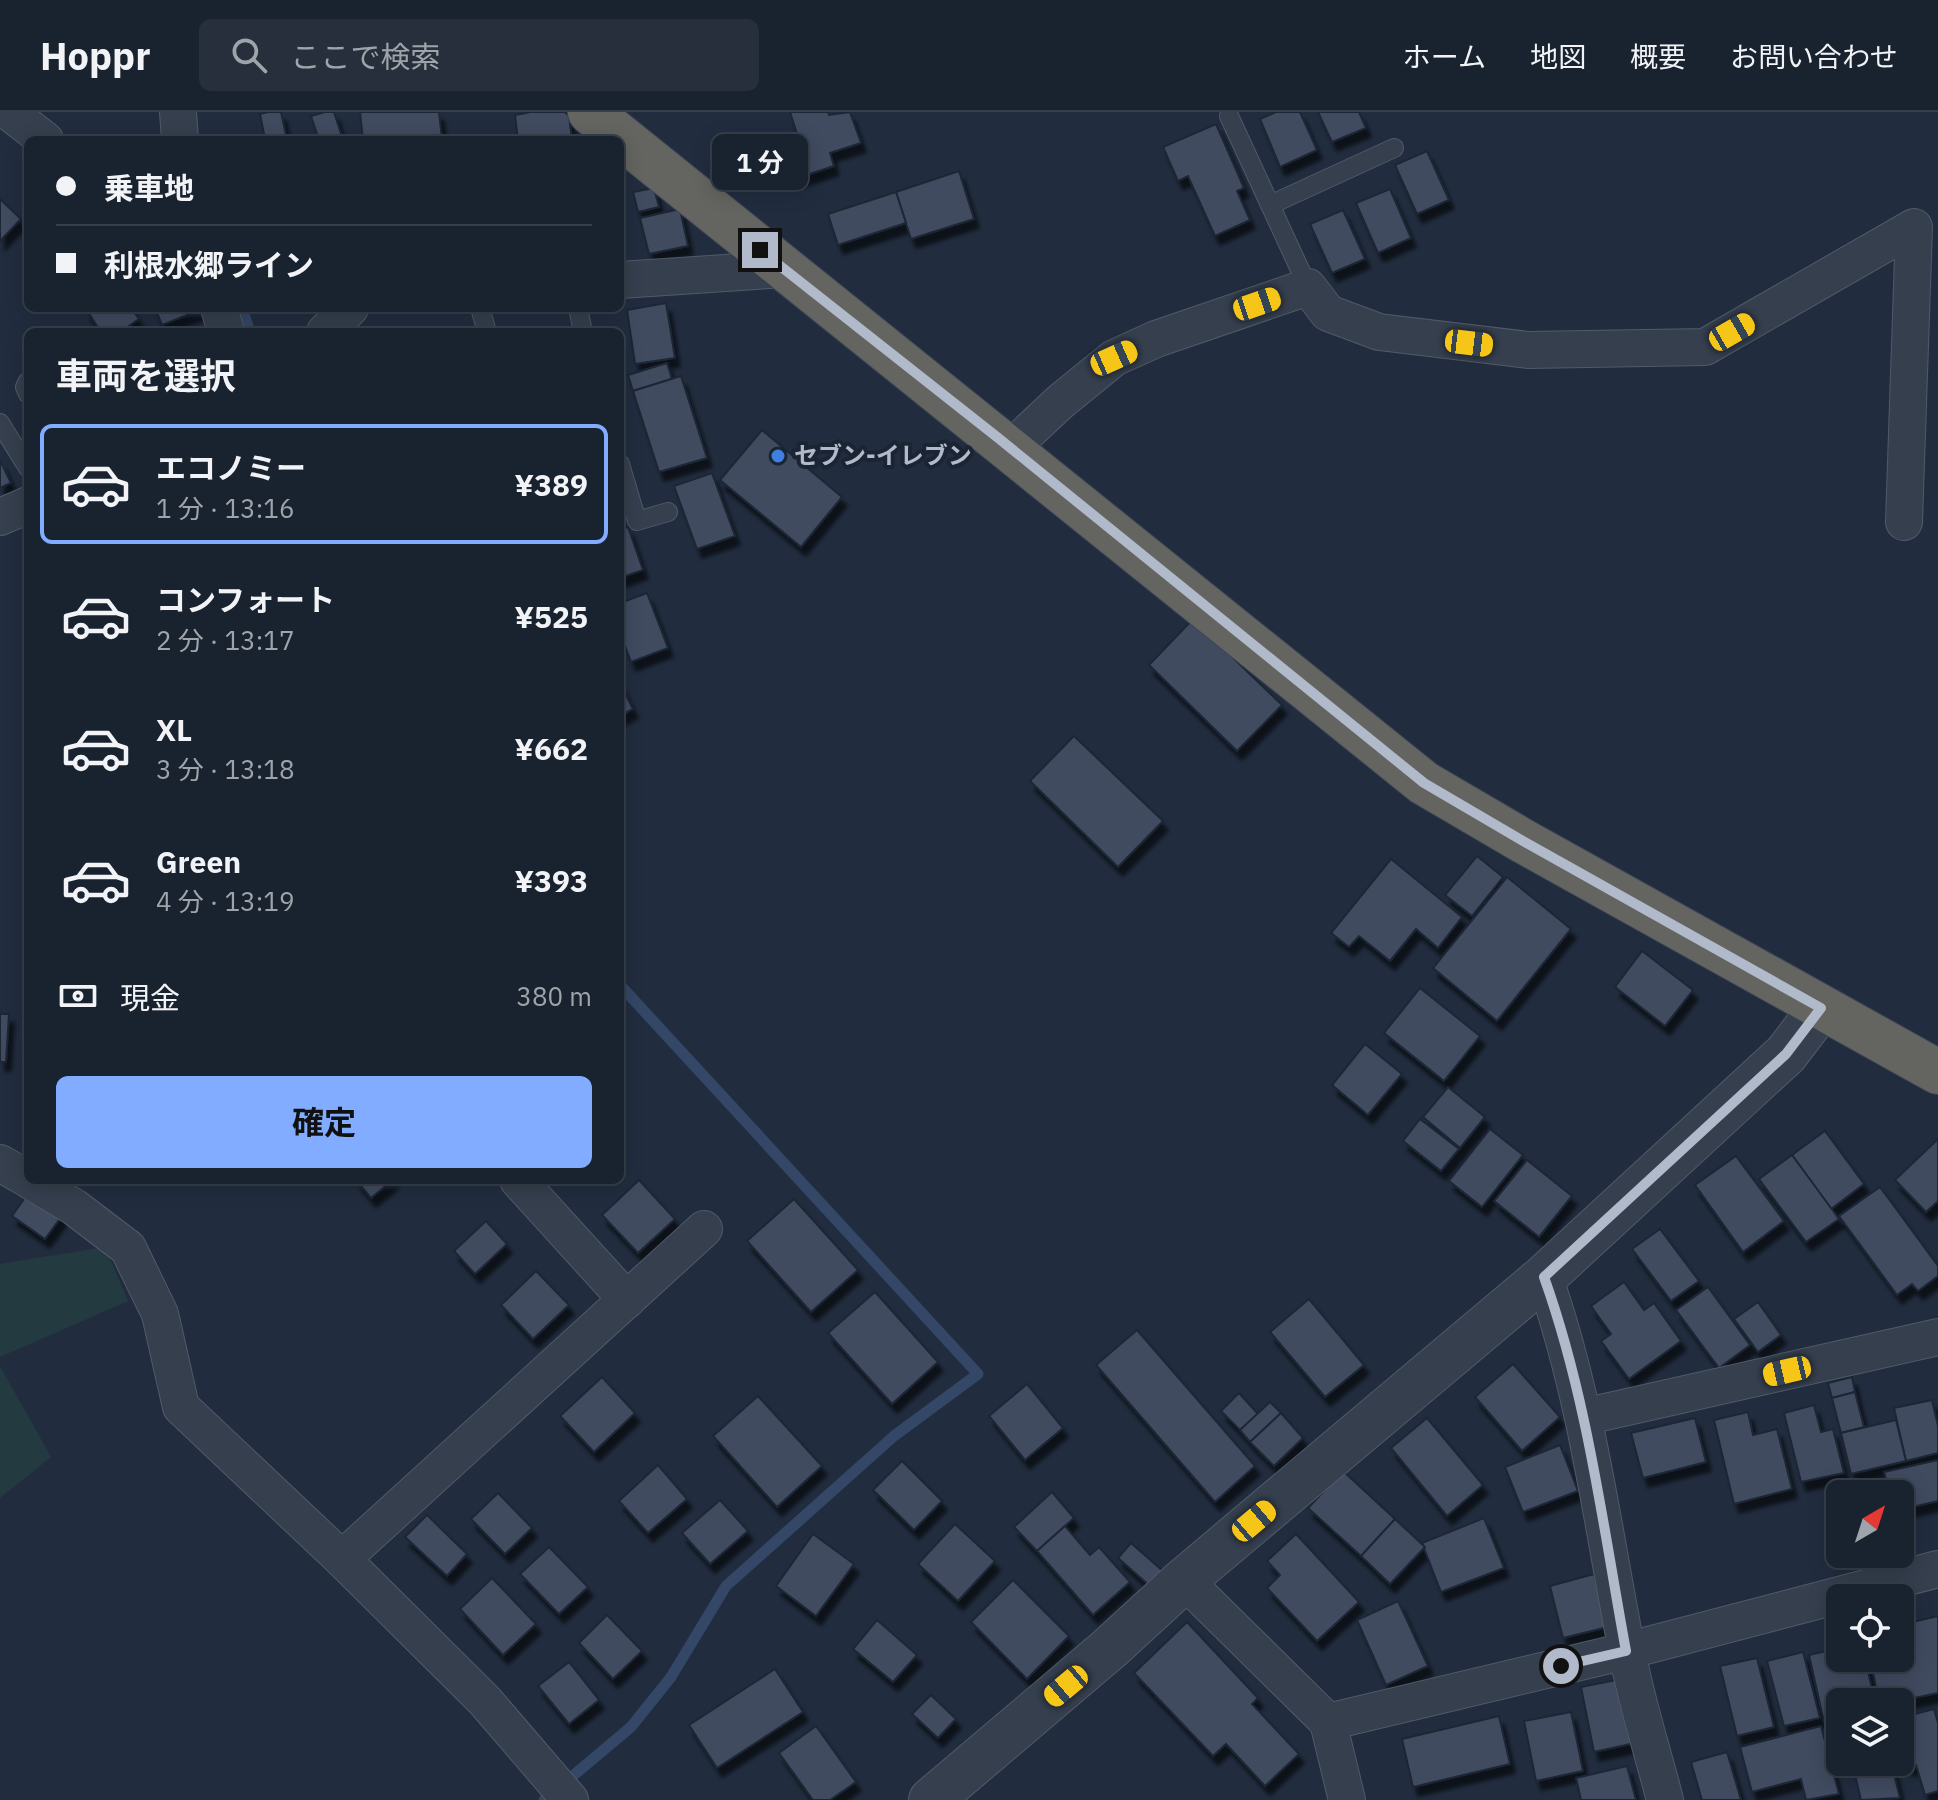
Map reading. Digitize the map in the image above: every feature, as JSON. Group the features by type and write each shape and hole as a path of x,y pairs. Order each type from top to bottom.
{"highway":[{"path":"590,112 620,136"},
{"path":"624,139 1424,783 1536,849 1938,1072"}],"street":[{"path":"9,112 40,136"},
{"path":"178,112 180,136"},
{"path":"1010,449 1060,402 1114,358 1156,339 1308,287 1328,313 1379,332 1528,350 1705,347 1914,227 1904,522"},
{"path":"624,280 785,269"},
{"path":"329,328 346,312"},
{"path":"0,517 24,507"},
{"path":"931,1800 1110,1648 1184,1580 1544,1277 1786,1054 1821,1008"},
{"path":"0,1163 24,1178"},
{"path":"35,1184 74,1207 128,1248 160,1314 181,1407 342,1559 485,1701 570,1800"},
{"path":"522,1184 627,1300"},
{"path":"342,1559 704,1229"},
{"path":"1544,1277 1583,1417 1626,1651 1665,1800"},
{"path":"1583,1417 1938,1337"},
{"path":"1328,1722 1626,1651 1938,1569"},
{"path":"1184,1580 1328,1722 1347,1800"}],"lane":[{"path":"1229,116 1308,287"},
{"path":"1270,205 1394,148"},
{"path":"0,423 24,462"},
{"path":"624,477 637,521 668,512"}],"green space":[{"path":"105,1247 128,1301 0,1357 0,1264"},
{"path":"0,1366 51,1457 0,1498"}],"building":[{"path":"281,112 286,135 264,136 260,114"},
{"path":"334,112 342,136 318,136 311,116"},
{"path":"360,112 439,112 442,136 363,136"},
{"path":"565,112 569,116 572,136 518,136 515,115"},
{"path":"790,112 828,112 829,115 850,112 861,143 830,153 834,166 792,180 779,142 798,137"},
{"path":"1276,112 1300,112 1317,150 1280,167 1260,119"},
{"path":"1318,112 1359,112 1366,128 1332,142"},
{"path":"1216,124 1244,188 1237,191 1250,220 1215,236 1188,176 1178,181 1163,147"},
{"path":"1427,151 1449,200 1417,214 1395,165"},
{"path":"959,171 974,219 911,239 896,192"},
{"path":"654,188 659,207 638,212 633,192"},
{"path":"1390,189 1411,238 1378,253 1356,203"},
{"path":"896,192 906,223 838,245 828,214"},
{"path":"0,199 21,219 0,241"},
{"path":"680,209 688,246 649,254 640,218"},
{"path":"1343,210 1365,259 1332,273 1310,224"},
{"path":"666,303 675,358 635,364 627,310"},
{"path":"88,312 134,312 139,319 126,328 98,328"},
{"path":"157,312 195,312 162,325"},
{"path":"667,363 672,379 633,391 628,375"},
{"path":"681,376 707,458 659,472 633,391"},
{"path":"762,430 842,497 801,547 720,480"},
{"path":"0,460 11,483 0,488"},
{"path":"712,473 735,536 697,549 674,486"},
{"path":"628,527 643,570 624,577 624,528"},
{"path":"647,593 668,648 631,662 624,643 624,602"},
{"path":"1193,619 1282,705 1237,751 1149,665"},
{"path":"624,691 633,709 624,714"},
{"path":"1074,736 1163,821 1118,867 1030,781"},
{"path":"1477,856 1503,877 1472,916 1445,895"},
{"path":"1391,859 1462,917 1438,948 1416,929 1390,961 1359,936 1349,947 1331,933"},
{"path":"1507,877 1571,929 1497,1021 1433,968"},
{"path":"1642,951 1693,990 1665,1026 1615,987"},
{"path":"1420,988 1480,1036 1444,1081 1384,1033"},
{"path":"0,1014 9,1014 6,1062 0,1062"},
{"path":"1365,1044 1402,1074 1368,1115 1332,1085"},
{"path":"1448,1087 1485,1117 1460,1148 1423,1117"},
{"path":"1420,1119 1459,1149 1441,1171 1403,1141"},
{"path":"1490,1129 1523,1155 1482,1207 1449,1181"},
{"path":"1825,1131 1864,1184 1831,1209 1792,1155"},
{"path":"1938,1139 1938,1201 1926,1212 1895,1180"},
{"path":"1792,1155 1839,1219 1806,1242 1759,1179"},
{"path":"1736,1156 1784,1221 1743,1252 1695,1185"},
{"path":"1527,1160 1572,1196 1539,1237 1494,1201"},
{"path":"639,1180 675,1219 638,1253 602,1215"},
{"path":"359,1184 388,1184 371,1198"},
{"path":"1880,1187 1938,1266 1938,1276 1918,1291 1912,1284 1897,1295 1839,1216"},
{"path":"31,1189 64,1213 45,1239 12,1216"},
{"path":"794,1199 858,1270 811,1312 747,1241"},
{"path":"486,1221 507,1244 475,1274 454,1251"},
{"path":"1660,1229 1699,1281 1671,1301 1632,1249"},
{"path":"536,1271 569,1305 533,1339 501,1305"},
{"path":"1624,1282 1644,1310 1654,1303 1681,1341 1629,1379 1601,1341 1611,1334 1591,1306"},
{"path":"1708,1287 1750,1345 1719,1368 1676,1310"},
{"path":"875,1292 938,1362 892,1404 828,1333"},
{"path":"1309,1299 1364,1365 1325,1397 1270,1332"},
{"path":"1758,1302 1781,1335 1758,1352 1734,1319"},
{"path":"1137,1330 1255,1466 1215,1502 1096,1365"},
{"path":"1513,1364 1560,1417 1522,1451 1475,1397"},
{"path":"602,1377 635,1413 594,1452 560,1416"},
{"path":"1852,1377 1855,1392 1832,1398 1828,1383"},
{"path":"1027,1384 1063,1428 1025,1460 989,1416"},
{"path":"1855,1392 1864,1427 1841,1433 1832,1398"},
{"path":"1239,1393 1258,1414 1240,1430 1221,1411"},
{"path":"758,1396 822,1466 777,1507 713,1436"},
{"path":"1932,1400 1938,1426 1938,1453 1906,1461 1894,1408"},
{"path":"1270,1402 1281,1413 1250,1442 1240,1430"},
{"path":"1814,1405 1821,1432 1833,1429 1844,1473 1801,1482 1784,1413"},
{"path":"1748,1412 1753,1435 1777,1429 1792,1489 1734,1504 1714,1420"},
{"path":"1281,1413 1303,1438 1274,1466 1250,1442"},
{"path":"1427,1418 1483,1485 1447,1516 1391,1448"},
{"path":"1695,1418 1706,1462 1643,1478 1631,1433"},
{"path":"1896,1420 1906,1461 1851,1474 1841,1433"},
{"path":"1560,1445 1578,1491 1523,1512 1505,1467"},
{"path":"1938,1460 1938,1501 1914,1507 1914,1480 1886,1480 1884,1472"},
{"path":"902,1461 942,1501 914,1530 873,1490"},
{"path":"658,1465 687,1499 648,1533 619,1501"},
{"path":"1343,1471 1395,1519 1361,1556 1308,1508"},
{"path":"1052,1492 1074,1518 1037,1551 1014,1527"},
{"path":"498,1493 532,1528 505,1554 471,1519"},
{"path":"720,1500 748,1531 710,1564 682,1533"},
{"path":"427,1515 467,1554 447,1576 405,1537"},
{"path":"1484,1518 1504,1568 1441,1592 1422,1543"},
{"path":"1395,1519 1425,1547 1390,1584 1361,1556"},
{"path":"955,1524 995,1561 958,1601 918,1564"},
{"path":"1065,1526 1090,1555 1099,1547 1130,1582 1093,1615 1037,1551"},
{"path":"813,1534 854,1564 816,1616 776,1586"},
{"path":"1296,1534 1359,1602 1317,1641 1267,1588 1280,1575 1267,1561"},
{"path":"1131,1543 1164,1572 1151,1587 1118,1558"},
{"path":"549,1547 588,1587 559,1614 520,1574"},
{"path":"1594,1574 1608,1627 1563,1638 1550,1586"},
{"path":"492,1578 536,1624 503,1655 460,1609"},
{"path":"1013,1580 1069,1636 1027,1679 971,1622"},
{"path":"1398,1601 1428,1666 1386,1685 1357,1620"},
{"path":"607,1615 642,1651 613,1679 579,1643"},
{"path":"1938,1616 1938,1693 1914,1698 1914,1688 1876,1688 1873,1672 1914,1672 1914,1622"},
{"path":"877,1620 917,1655 893,1682 853,1649"},
{"path":"1187,1622 1258,1698 1252,1704 1299,1754 1265,1786 1226,1744 1213,1756 1134,1673"},
{"path":"1826,1651 1826,1672 1868,1672 1872,1688 1826,1688 1824,1722 1809,1655"},
{"path":"1803,1652 1820,1718 1784,1726 1767,1661"},
{"path":"1757,1658 1774,1727 1737,1736 1720,1666"},
{"path":"569,1662 599,1700 569,1724 538,1686"},
{"path":"775,1669 803,1712 717,1768 689,1725"},
{"path":"1621,1679 1635,1743 1594,1752 1581,1687"},
{"path":"931,1695 956,1719 938,1738 912,1714"},
{"path":"1934,1709 1938,1723 1938,1791 1925,1795 1914,1766 1914,1714"},
{"path":"1571,1712 1583,1771 1536,1781 1524,1721"},
{"path":"1499,1716 1510,1764 1413,1787 1402,1739"},
{"path":"816,1726 856,1782 830,1800 813,1800 779,1753"},
{"path":"1821,1726 1826,1745 1826,1776 1834,1776 1839,1794 1806,1800 1801,1779 1752,1792 1740,1747"},
{"path":"1727,1752 1741,1800 1702,1800 1691,1762"},
{"path":"1627,1766 1636,1800 1581,1800 1576,1778"},
{"path":"1855,1776 1894,1776 1900,1798 1861,1800"}],"waterway":[{"path":"243,312 249,328"},
{"path":"544,1800 631,1727 671,1677 726,1586 894,1436 978,1374 624,989"}],"place":[{"name":"セブン-イレブン","path":"778,456"}],"route":[{"path":"760,250 997,437 1424,783 1821,1008 1805,1033 1786,1054 1544,1277 1583,1417 1626,1651 1561,1666"}]}
